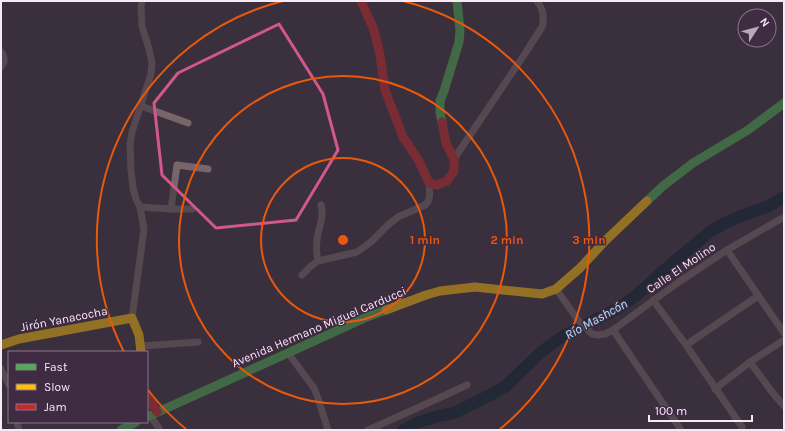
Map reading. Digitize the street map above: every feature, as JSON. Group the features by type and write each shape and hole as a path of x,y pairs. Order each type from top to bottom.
{"main road":[{"path":"361,1 374,30 380,55 385,90 403,137 419,161 429,183 437,185 447,181 454,171 454,159 446,143 440,112 440,101 459,42 460,30 457,1"},
{"name":"Avenida Hermano Miguel Carducci","path":"151,415 367,317 426,295 440,291 475,286 542,294 556,289 580,268 606,240 663,186 693,163 748,130 784,103"},
{"path":"132,318 139,335 141,349"},
{"name":"Jirón Yanacocha","path":"1,345 19,339 132,318"},
{"path":"148,399 151,415"},
{"path":"121,430 134,423"}],"street":[{"path":"132,318 144,229 140,207 133,188 130,144 132,132 152,74 152,63 142,26 142,1"},
{"path":"454,159 542,27 543,13 540,4 537,1"},
{"path":"1,52 4,61 4,64 1,67"},
{"path":"141,106 188,123"},
{"path":"171,209 176,165 208,169"},
{"path":"302,275 318,261 352,253 362,249 393,221 424,205 430,199 429,183"},
{"path":"318,261 316,247 317,236 323,214 321,205"},
{"path":"140,207 192,209"},
{"name":"Calle El Molino","path":"556,289 578,320 592,334 605,334 614,330 653,300 727,250 784,216"},
{"path":"727,250 784,333"},
{"path":"686,345 758,296"},
{"path":"653,300 742,427"},
{"path":"614,330 681,430"},
{"path":"714,388 784,340"},
{"path":"141,349 198,342"},
{"path":"288,353 314,388 328,430"},
{"path":"750,362 784,406"},
{"path":"1,369 8,383"},
{"path":"368,430 467,385"},
{"path":"151,415 160,430"}],"highlighted area":[{"path":"279,24 323,94 338,150 296,220 216,228 162,175 154,103 178,73"}],"waterway":[{"name":"Río Mashcón","path":"403,430 419,422 454,413 506,386 541,352 563,336 619,308 637,295 711,231 736,218 769,206 784,197"}],"traffic: fast":[{"path":"442,122 440,101 459,42 460,30 457,1"},
{"path":"647,201 663,186 693,163 748,130 784,103"},
{"path":"148,417 367,317 386,310"},
{"path":"121,430 134,423"}],"traffic: slow":[{"path":"386,310 440,291 475,287 542,294 556,289 580,268 606,240 647,201"},
{"path":"1,345 19,339 132,318 139,335 141,351"}],"traffic: jam":[{"path":"361,1 374,30 380,55 385,90 403,137 419,161 429,183 437,185 447,181 454,171 454,159 446,143 442,122"},
{"path":"148,396 157,412"}]}
